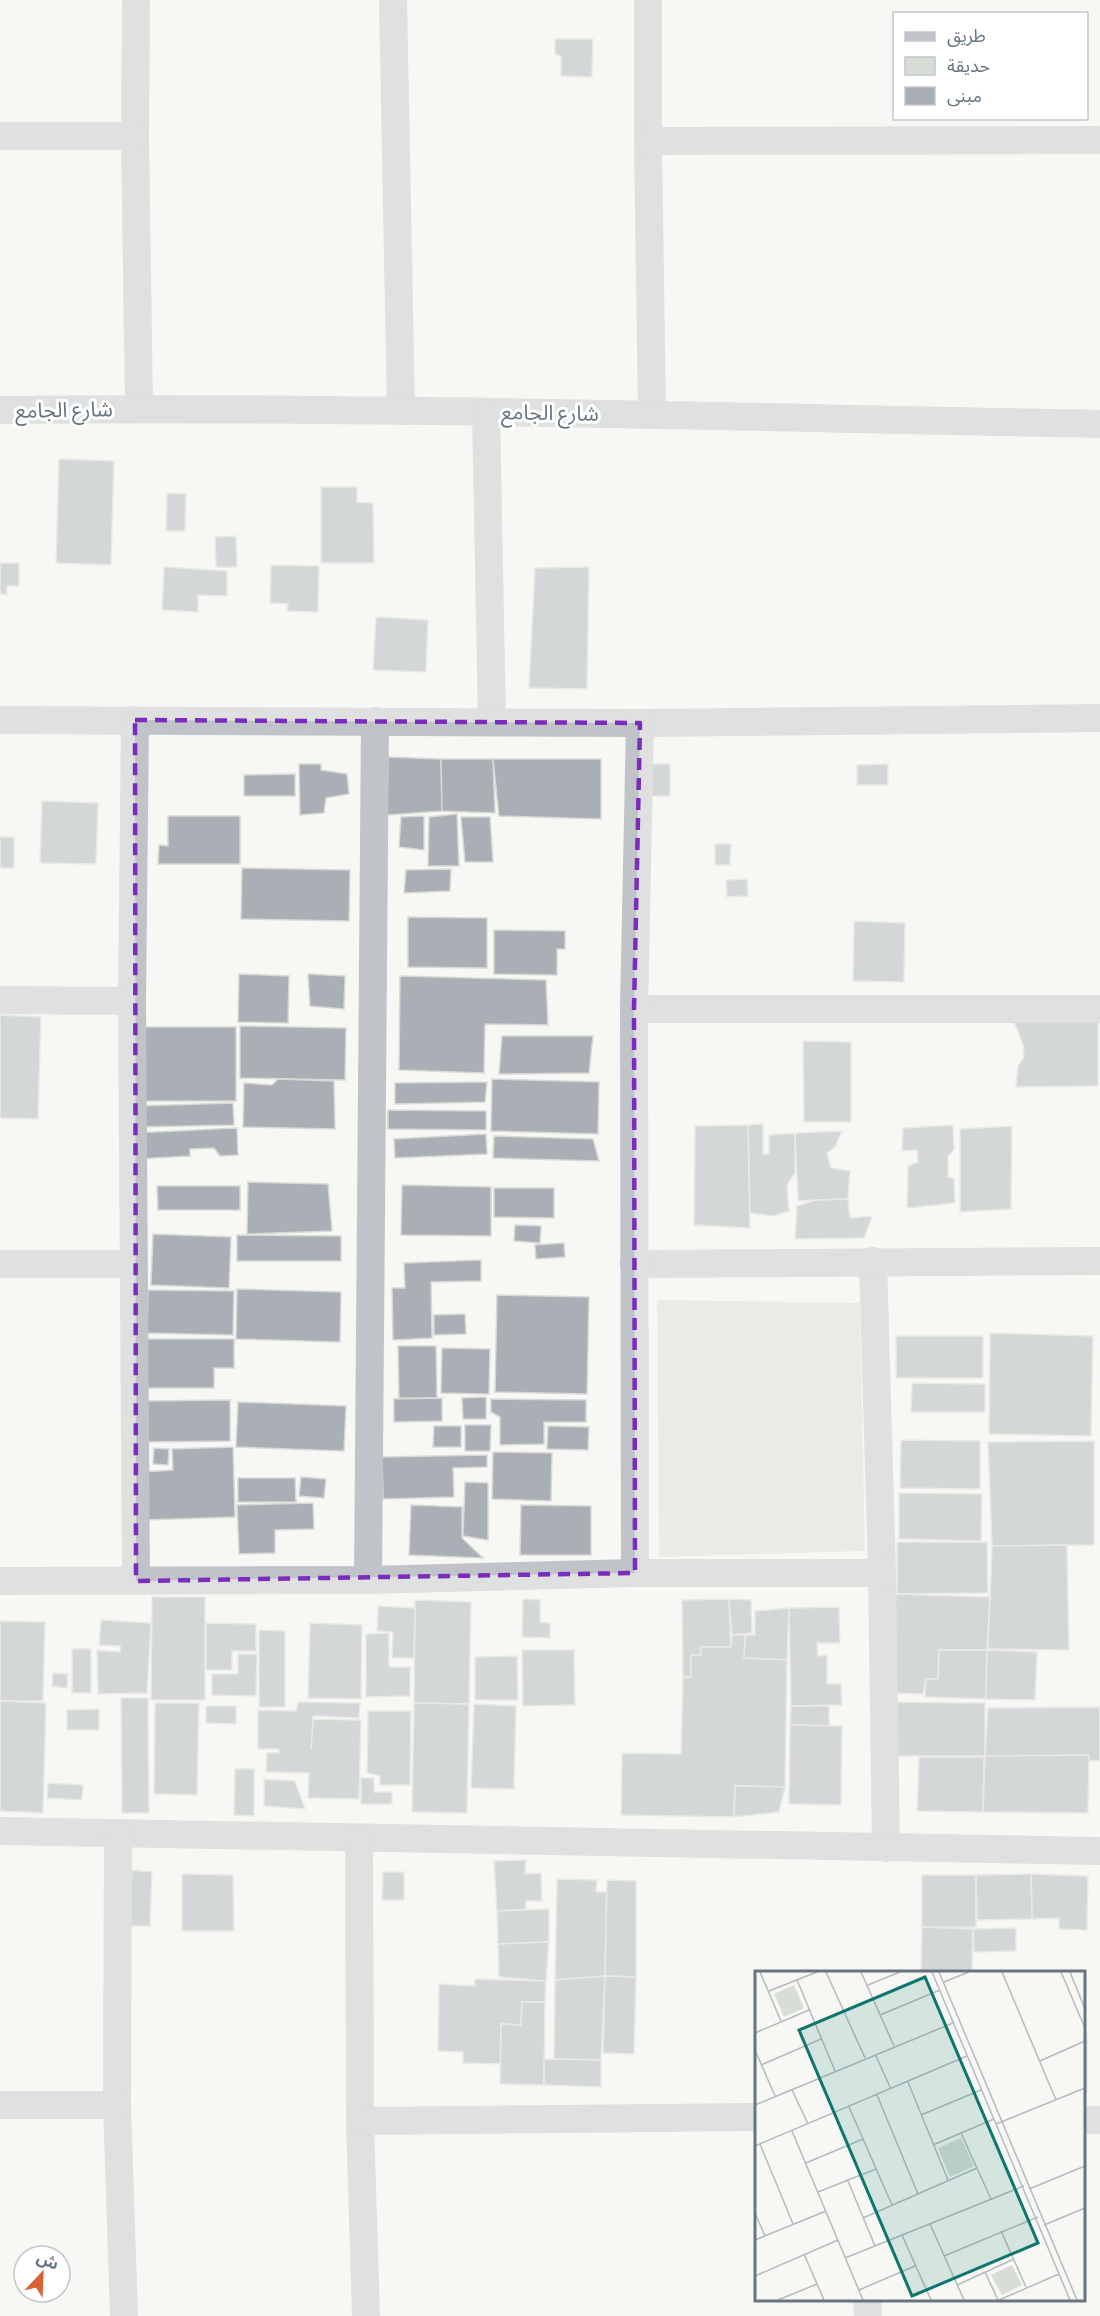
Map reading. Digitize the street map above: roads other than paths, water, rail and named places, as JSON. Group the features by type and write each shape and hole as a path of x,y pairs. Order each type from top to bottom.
{"street":[{"path":"136,0 135,136 139,409"},
{"path":"393,0 401,411"},
{"path":"648,0 652,415"},
{"path":"0,136 135,136"},
{"path":"648,141 1100,140"},
{"name":"شارع الجامع","path":"0,410 486,412 1100,424"},
{"path":"486,412 492,722"},
{"path":"0,720 640,723 1100,718"},
{"path":"135,720 132,1001 136,1581"},
{"path":"368,1580 375,721"},
{"path":"635,1573 634,1009 640,723"},
{"path":"0,1000 132,1001"},
{"path":"634,1009 1100,1010"},
{"path":"873,1261 882,1573 886,1848"},
{"path":"634,1264 1100,1261"},
{"path":"0,1264 133,1264"},
{"path":"0,1581 368,1580 635,1573 882,1573"},
{"path":"0,1831 118,1835 1100,1851"},
{"path":"118,1835 117,2105 124,2316"},
{"path":"359,1839 360,2121 366,2316"},
{"path":"0,2105 117,2105"},
{"path":"360,2121 755,2117"},
{"path":"867,2301 868,2316"}]}
